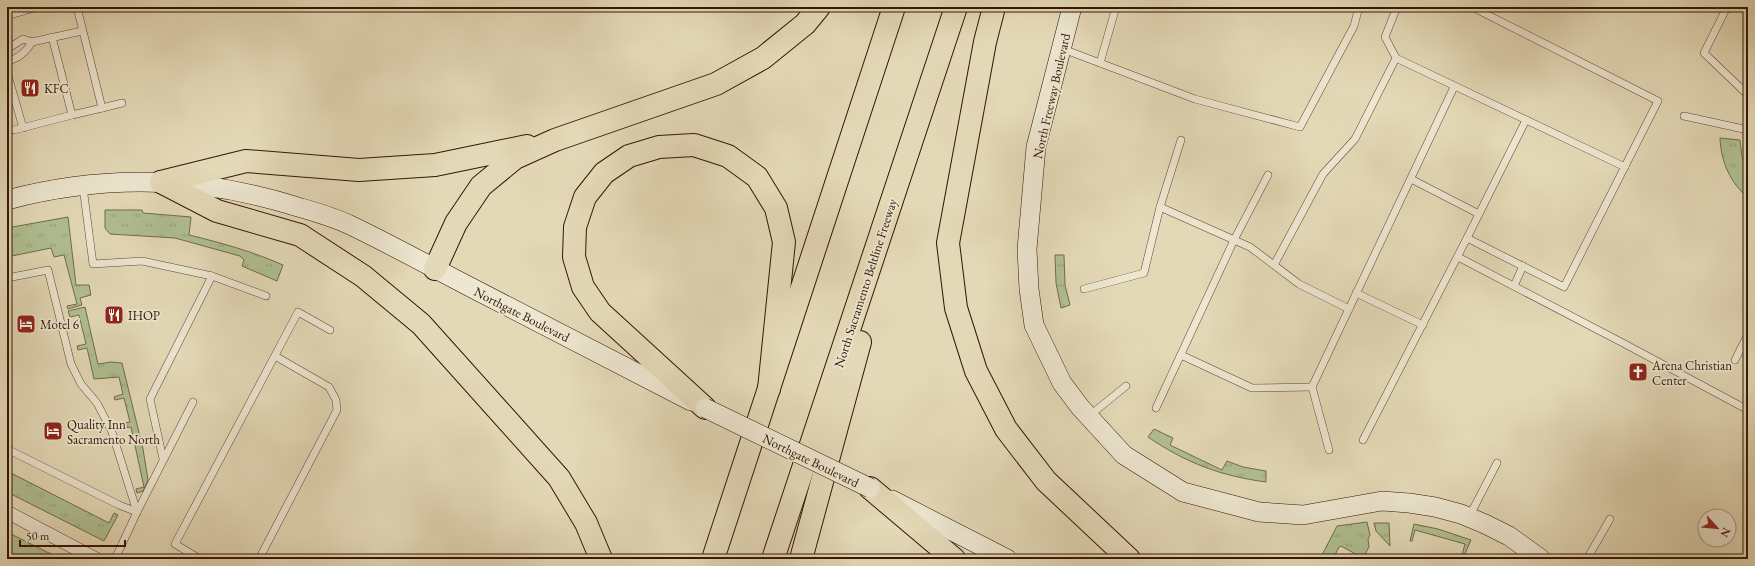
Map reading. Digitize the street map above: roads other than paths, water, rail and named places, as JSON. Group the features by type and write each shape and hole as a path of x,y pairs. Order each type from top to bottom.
{"highway":[{"path":"435,269 456,223 481,186 515,158 555,140 716,84 763,58 805,24 819,7"},
{"path":"713,559 894,7"},
{"name":"North Sacramento Beltline Freeway","path":"773,559 956,7"},
{"path":"994,7 985,42 948,243 956,308 976,371 1006,429 1046,481 1129,559"},
{"path":"801,559 925,102"},
{"path":"160,182 246,162 359,170 435,165 555,140"},
{"path":"705,408 600,312 583,287 574,257 575,226 585,197 604,173 629,156 659,147 694,145 728,156 757,177 776,208 784,242 769,389"},
{"path":"160,182 217,211 300,235 363,276 421,324 558,478 586,523 601,559"},
{"path":"870,488 954,559"}],"main road":[{"name":"North Freeway Boulevard","path":"1072,7 1036,147 1027,249 1029,289 1034,325 1062,383 1089,416 1124,455 1183,492 1215,502 1259,512 1303,515 1382,500 1409,502 1435,507 1469,518 1509,536 1541,559"},
{"name":"Northgate Boulevard","path":"7,200 36,192 108,182 160,182 215,186 242,191 291,205 349,225 705,408 870,488 1007,559"}],"street":[{"path":"7,512 96,559"}],"lane":[{"path":"7,16 37,7"},
{"path":"77,7 102,108"},
{"path":"1100,63 1116,7"},
{"path":"1061,49 1195,99 1300,127 1354,26 1359,7"},
{"path":"1397,7 1385,37 1396,58 1454,87 1625,166"},
{"path":"1467,238 1564,287 1658,101 1472,7"},
{"path":"1727,7 1704,52 1748,95"},
{"path":"7,49 23,39 32,42 82,31"},
{"path":"52,37 72,115"},
{"path":"7,61 15,60 27,51 32,42"},
{"path":"1274,265 1323,174 1355,139 1396,58"},
{"path":"7,72 23,128"},
{"path":"1329,450 1312,387 1454,87"},
{"path":"14,130 122,104"},
{"path":"1684,116 1748,130"},
{"path":"1363,440 1458,257 1526,120"},
{"path":"1084,289 1144,273 1160,207 1181,140"},
{"path":"1156,408 1234,240 1268,175"},
{"path":"1410,179 1479,214"},
{"path":"83,185 93,264 142,261 212,276 266,296"},
{"path":"1160,207 1250,247 1299,284 1349,309"},
{"path":"1458,257 1748,410"},
{"path":"1514,286 1523,266"},
{"path":"7,278 48,270 71,364 81,384 97,404 112,432 137,512"},
{"path":"164,459 150,399 212,276"},
{"path":"1356,293 1422,325"},
{"path":"200,559 175,544 298,312 330,330"},
{"path":"1735,360 1748,334"},
{"path":"1181,355 1252,388 1312,387"},
{"path":"259,559 337,410 336,400 329,387 275,356"},
{"path":"1089,416 1126,386"},
{"path":"115,559 137,512 193,402"},
{"path":"7,448 119,505 137,512"},
{"path":"1469,518 1497,463"},
{"path":"1587,559 1610,519"}],"place":[{"name":"KFC","path":"30,88"},
{"name":"IHOP","path":"114,315"},
{"name":"Motel 6","path":"26,324"},
{"name":"Arena Christian Center","path":"1638,372"},
{"name":"Quality Inn Sacramento North","path":"53,431"}]}
